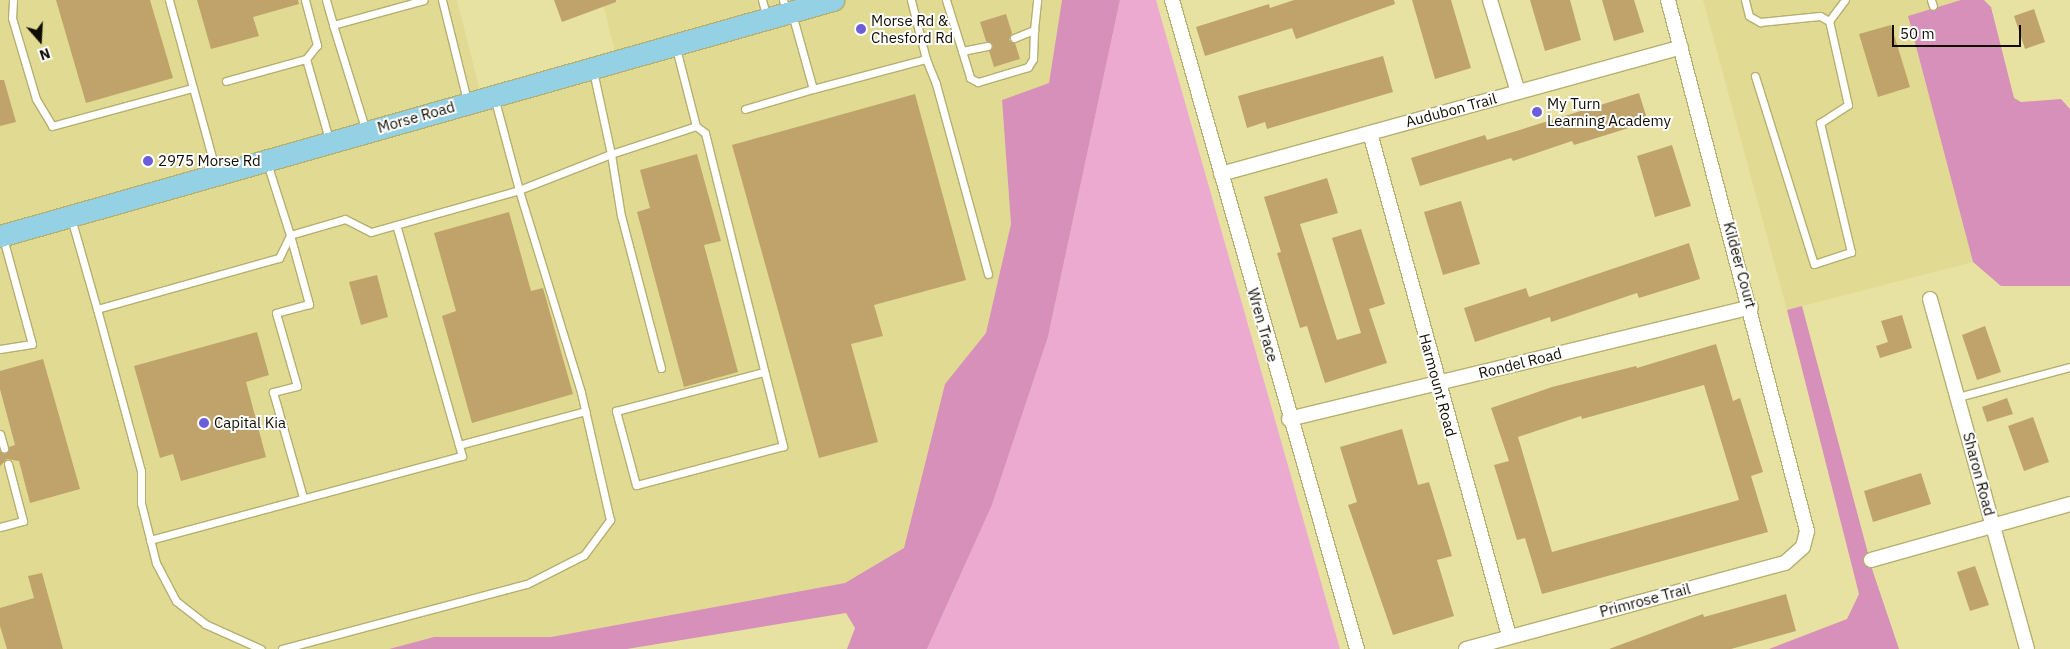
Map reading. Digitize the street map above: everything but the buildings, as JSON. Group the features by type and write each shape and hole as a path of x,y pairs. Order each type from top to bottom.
{"main road":[{"name":"Morse Road","path":"1,236 675,45 778,8 833,0"}],"street":[{"name":"Wren Trace","path":"1172,0 1289,419 1357,649"},
{"path":"1490,0 1518,92"},
{"name":"Kildeer Court","path":"1668,0 1751,307 1807,531"},
{"name":"Audubon Trail","path":"1221,174 1681,47"},
{"name":"Harmount Road","path":"1370,133 1437,383 1509,636"},
{"name":"Sharon Road","path":"1930,298 2027,649"},
{"name":"Rondel Road","path":"1289,419 1751,307"},
{"path":"1871,560 2070,504"},
{"name":"Primrose Trail","path":"1466,649 1785,563 1803,547 1807,531"}],"lane":[{"path":"12,0 12,18 36,99 52,126 192,88"},
{"path":"169,0 216,174"},
{"path":"226,81 306,59 317,45 305,0"},
{"path":"326,0 367,131"},
{"path":"333,25 424,0"},
{"path":"442,0 468,103"},
{"path":"911,0 926,59 936,84 988,274"},
{"path":"946,0 970,78 978,82 1028,67 1033,59 1038,0"},
{"path":"1744,0 1749,16 1760,22 1820,16 1829,20"},
{"path":"1829,20 1845,0"},
{"path":"778,8 813,89"},
{"path":"1755,76 1814,264 1852,252 1820,123 1848,106 1829,20"},
{"path":"1014,38 1034,30"},
{"path":"675,45 696,126 705,133 764,372 782,446 636,485 616,411 764,372"},
{"path":"962,51 988,46"},
{"path":"306,59 330,142"},
{"path":"745,109 926,59"},
{"path":"592,68 611,154 621,216 661,368"},
{"path":"282,649 528,584 584,555 610,520 586,411 556,302 519,190 494,96"},
{"path":"97,309 279,258 290,235 346,219 371,232 519,190 611,154 696,126"},
{"path":"267,160 309,304 276,313 297,386 273,392 303,497"},
{"path":"70,216 141,471 141,503 156,563 176,601 205,624 261,649"},
{"path":"150,540 303,497 462,456 396,224"},
{"path":"0,349 32,344 1,236"},
{"path":"1958,397 2070,367"},
{"path":"459,445 586,411"},
{"path":"0,434 4,448"},
{"path":"0,527 23,521 8,464"}],"shaded area":[{"path":"0,0 457,0 482,99 618,64 602,0 1062,0 1049,83 1002,100 1011,224 986,333 945,385 905,548 846,583 551,637 434,637 389,649 0,649"},
{"path":"1062,0 1120,0 1048,337 992,505 927,649 847,649 855,628 846,613 627,649 389,649 434,637 551,637 845,583 904,548 945,384 986,333 1011,224 1002,100 1049,83"},
{"path":"1120,0 1156,0 1340,649 927,649 992,505 1048,337"},
{"path":"1703,0 1961,0 1908,16 1973,262 1787,310"},
{"path":"1961,0 1984,0 1991,7 2014,98 2021,102 2061,99 2070,109 2070,286 2001,286 1973,262 1908,16"},
{"path":"1802,306 1873,572 1899,649 1769,649 1847,619 1859,594 1787,310"}],"place":[{"name":"Morse Rd & Chesford Rd","path":"861,29"},
{"name":"My Turn Learning Academy","path":"1537,112"},
{"name":"2975 Morse Rd","path":"148,161"},
{"name":"Capital Kia","path":"204,423"}]}
